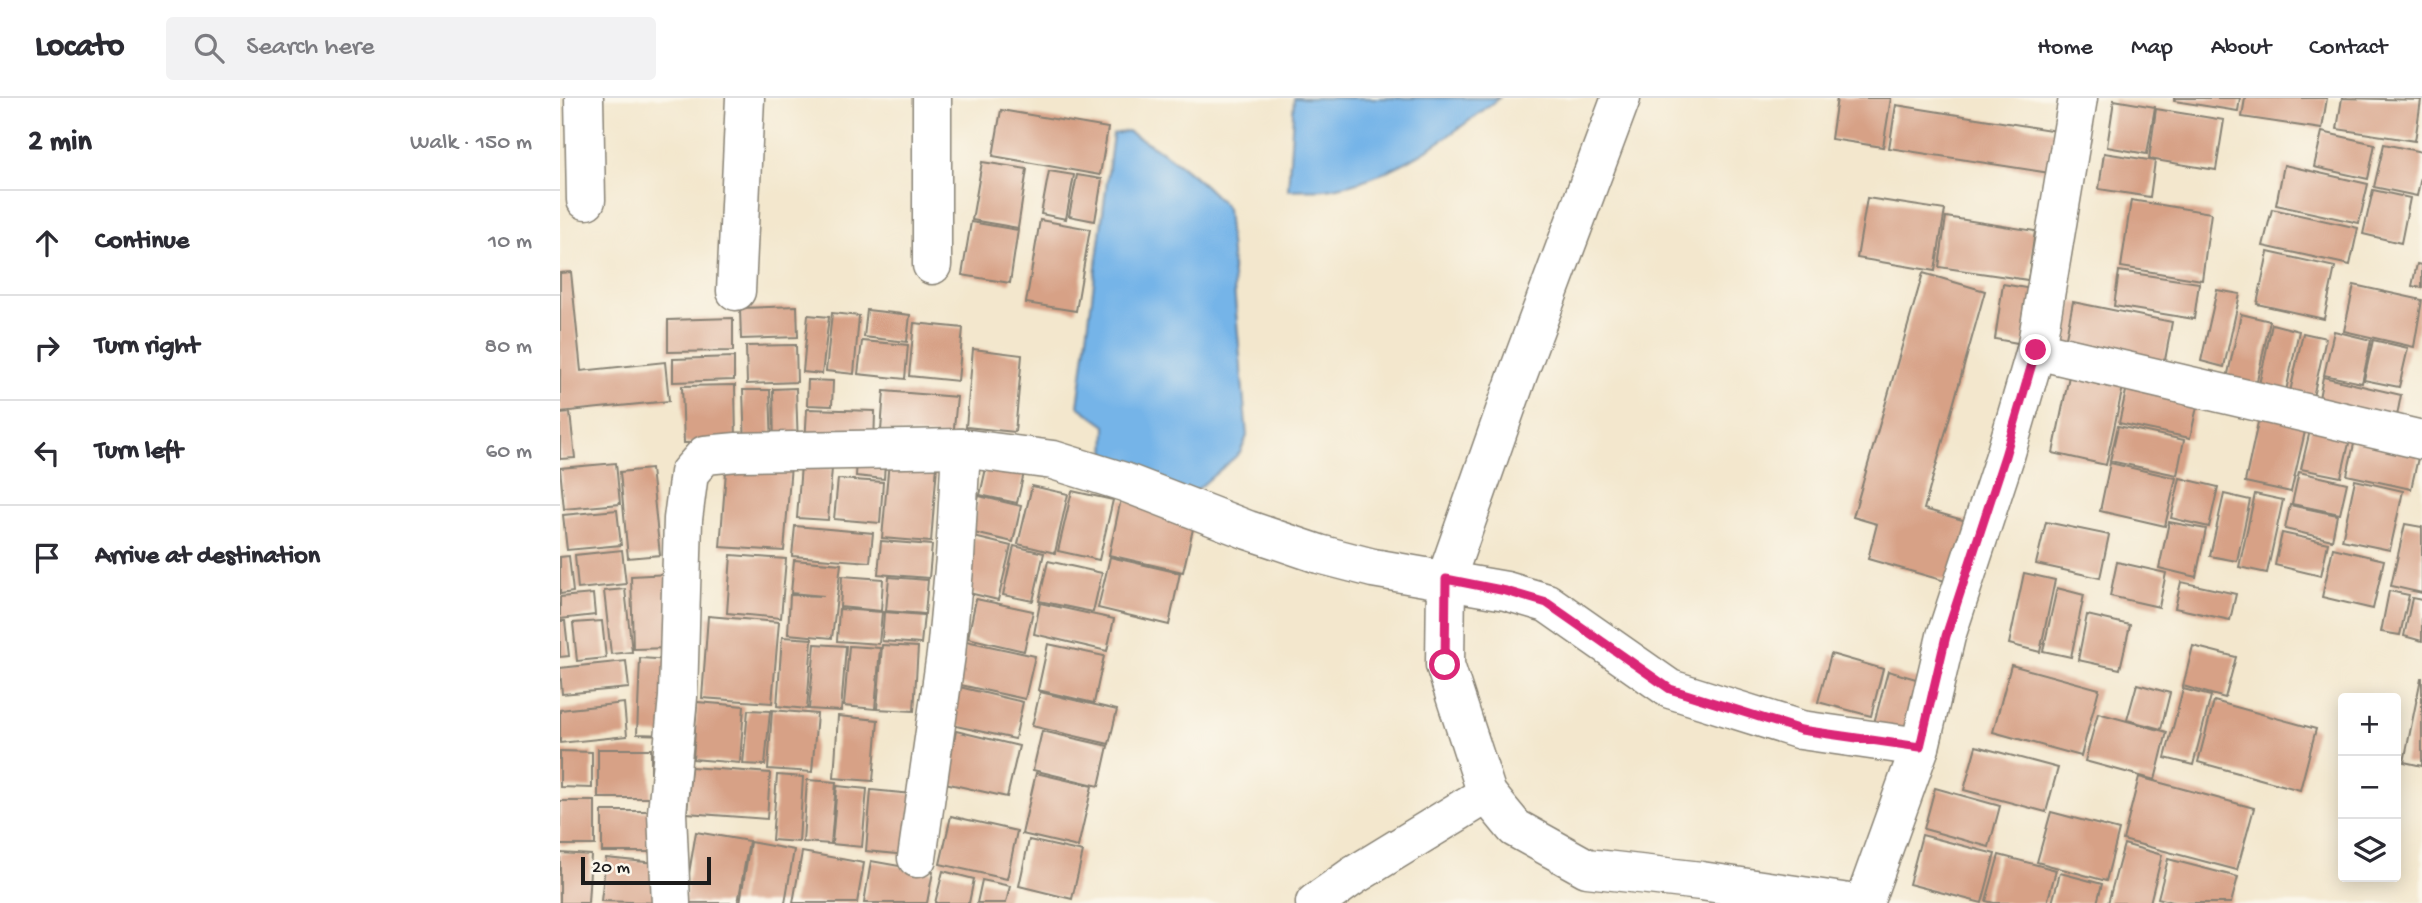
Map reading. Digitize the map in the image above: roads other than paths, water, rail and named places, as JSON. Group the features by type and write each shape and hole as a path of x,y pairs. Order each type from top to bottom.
{"street":[{"path":"584,98 586,200"},
{"path":"736,291 745,98"},
{"path":"932,98 932,265"},
{"path":"1621,98 1518,374 1446,579 1445,665 1488,793 1515,828 1587,868 1698,892 1849,903"},
{"path":"1864,903 1920,747 1946,636 2005,456 2036,350 2078,98"},
{"path":"2036,350 2422,440"},
{"path":"918,858 946,654 956,558 961,448"},
{"path":"671,903 667,813 678,697 683,519 689,472 705,455 961,448 1053,460 1124,482 1319,554 1373,568 1506,591 1547,603 1670,689 1801,730 1920,747"},
{"path":"1315,903 1353,876 1488,793"}],"water":[{"path":"1294,98 1499,98 1439,142 1374,177 1326,189 1288,190"},
{"path":"1127,131 1180,165 1227,208 1247,436 1240,453 1193,493 1105,463 1106,426 1078,406 1113,134"}]}
